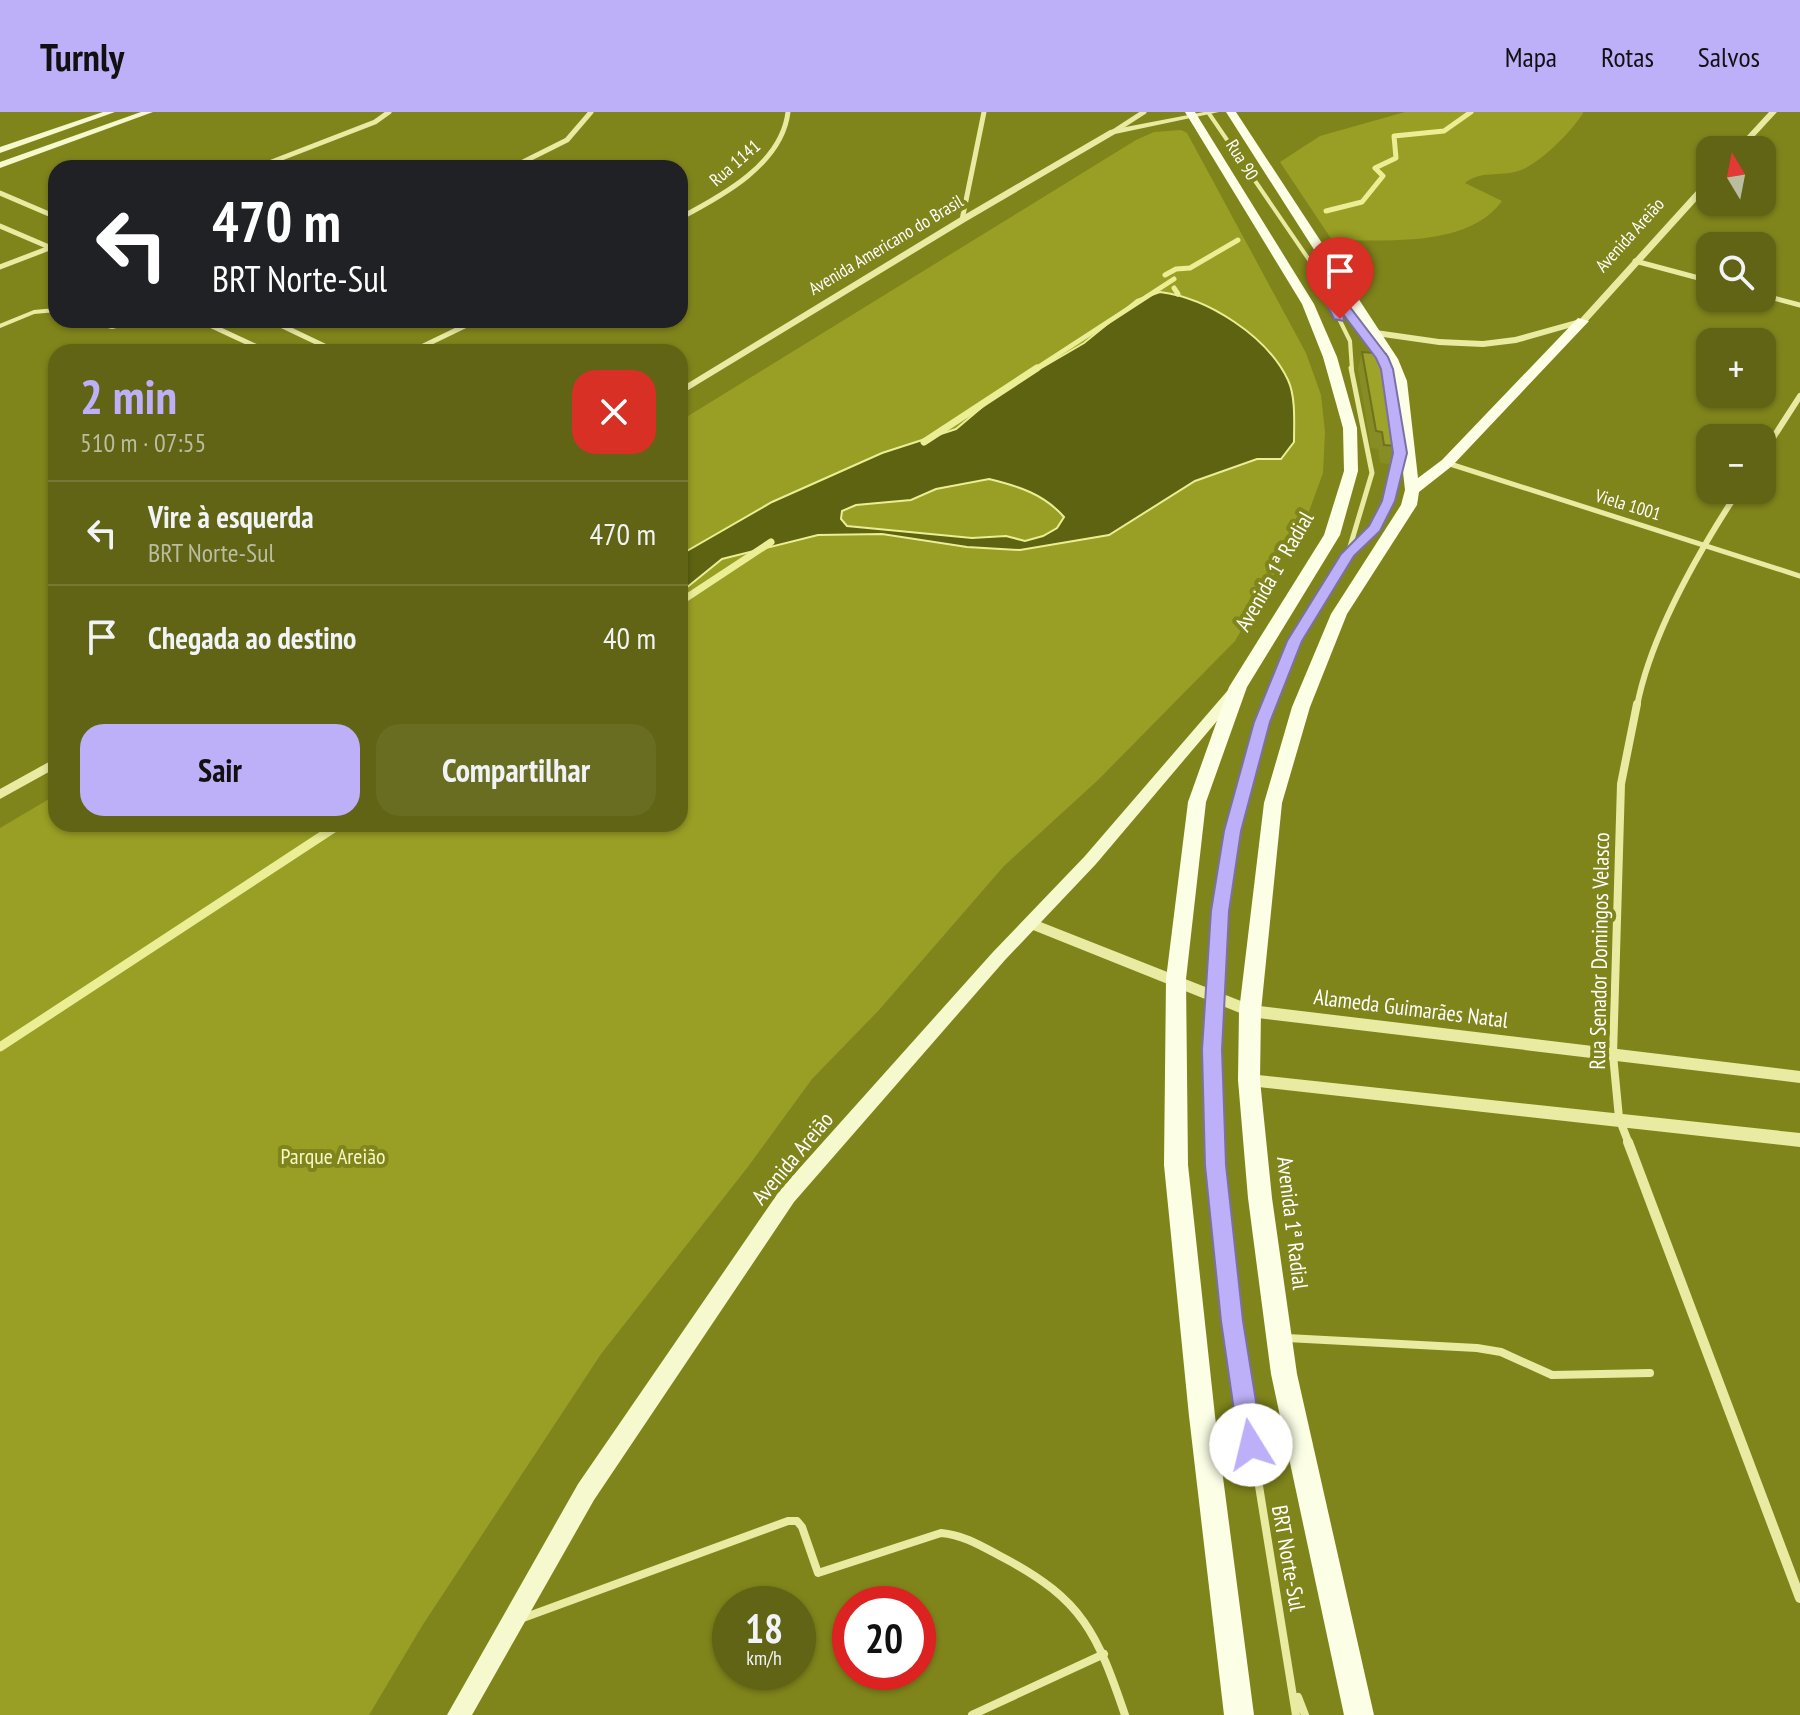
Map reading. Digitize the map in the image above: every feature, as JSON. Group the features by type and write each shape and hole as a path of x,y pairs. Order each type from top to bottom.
{"main road":[{"path":"0,150 111,112"},
{"path":"0,165 149,112"},
{"name":"Rua 90","path":"1231,112 1376,333"},
{"name":"Rua 90","path":"1192,114 1262,227"},
{"name":"Avenida 1ª Radial","path":"1239,1715 1204,1432 1176,1165 1176,979 1197,802 1238,687 1332,535 1351,471 1350,428 1330,357 1308,304 1262,227"},
{"path":"1412,490 1447,463 1583,321"},
{"path":"1376,333 1400,381 1412,490"},
{"name":"Avenida 1ª Radial","path":"1359,1715 1287,1390 1260,1198 1249,1080 1250,1011 1273,803 1301,707 1339,614 1409,505 1412,490"},
{"name":"Avenida Areião","path":"459,1715 586,1492 787,1196 999,956 1033,924 1155,788 1238,687"}],"street":[{"path":"277,160 375,122 389,112"},
{"path":"529,160 562,145 584,127 591,112"},
{"name":"Rua 1141","path":"688,214 742,179 776,146 789,121 788,112"},
{"path":"962,220 984,112"},
{"name":"Avenida Americano do Brasil","path":"688,387 1144,112"},
{"name":"Avenida Americano do Brasil","path":"1113,132 1211,112"},
{"path":"1751,136 1773,112"},
{"path":"0,193 48,214"},
{"name":"Avenida Areião","path":"1583,321 1696,196"},
{"path":"0,226 48,246"},
{"path":"0,267 48,250"},
{"path":"1635,261 1696,277"},
{"path":"1776,299 1800,305"},
{"path":"1376,333 1439,342 1483,344 1516,340 1583,321"},
{"path":"216,328 251,344"},
{"path":"287,328 320,344"},
{"path":"428,344 460,328"},
{"path":"1776,433 1800,396"},
{"name":"Rua Senador Domingos Velasco","path":"1730,504 1704,544 1643,674 1621,784 1613,1055 1619,1118 1800,1598"},
{"path":"0,795 48,767"},
{"name":"Alameda Guimarães Natal","path":"1033,924 1250,1011 1800,1077"},
{"path":"1249,1080 1800,1140"}],"lane":[{"name":"BRT Norte-Sul","path":"1211,112 1316,270 1368,335 1387,369"},
{"name":"BRT Norte-Sul","path":"1316,270 1350,341 1349,357 1372,473 1348,554"},
{"path":"0,326 34,312 48,311"},
{"name":"BRT Norte-Sul","path":"1296,1715 1294,1686 1266,1538 1232,1321 1216,1165 1212,1050 1220,911 1232,831 1262,722 1295,641 1348,554 1375,528 1388,501 1400,453 1395,423"},
{"name":"Viela 1001","path":"1447,463 1800,576"},
{"path":"1280,1337 1477,1348 1501,1352 1552,1375 1650,1373"},
{"path":"515,1620 788,1521 797,1521 802,1527 818,1573 941,1533 960,1535 1056,1591 1085,1620 1104,1654 1125,1715"},
{"path":"972,1715 1104,1654"},
{"name":"BRT Norte-Sul","path":"1294,1686 1305,1715"}],"green space":[{"path":"1405,112 1583,113 1554,146 1526,168 1511,173 1477,176 1465,183 1502,201 1487,216 1468,227 1424,238 1332,240 1280,162 1320,136"},
{"name":"Parque Areião","path":"1181,130 1187,133 1306,353 1321,395 1325,432 1323,473 1307,517 1235,641 1098,780 1004,866 879,1010 812,1079 747,1168 601,1354 422,1626 369,1715 0,1715 0,828 48,800 48,832 688,832 688,416 1136,140 1154,132"}],"shaded area":[{"path":"1160,292 1197,302 1251,334 1278,364 1291,387 1294,442 1281,459 1257,459 1195,481 1109,535 1020,550 967,547 882,534 818,535 722,559 688,587 688,550 772,502 882,453 956,429 1000,392 1084,343 1137,300","holes":["989,479 1020,488 1048,502 1064,517 1057,528 1025,541 1006,536 972,538 847,526 841,519 842,511 856,505 911,500 936,489"]}],"building":[{"path":"1362,352 1386,354 1401,434 1394,433 1396,446 1384,445 1382,432 1376,431"}],"waterway":[{"path":"1326,211 1362,202 1383,176 1375,168 1396,158 1394,136 1444,131 1471,112"},
{"path":"1165,275 1176,269 1190,268 1238,240"},
{"path":"1034,370 1174,279"},
{"path":"1174,288 1178,294"},
{"path":"924,442 1037,368"},
{"path":"688,597 771,542"},
{"path":"0,1047 328,832"}],"route":[{"path":"1251,1445 1232,1321 1216,1165 1212,1050 1220,911 1232,831 1262,722 1295,641 1348,554 1375,528 1388,501 1400,453 1387,369 1382,357 1316,270 1340,319"}]}
